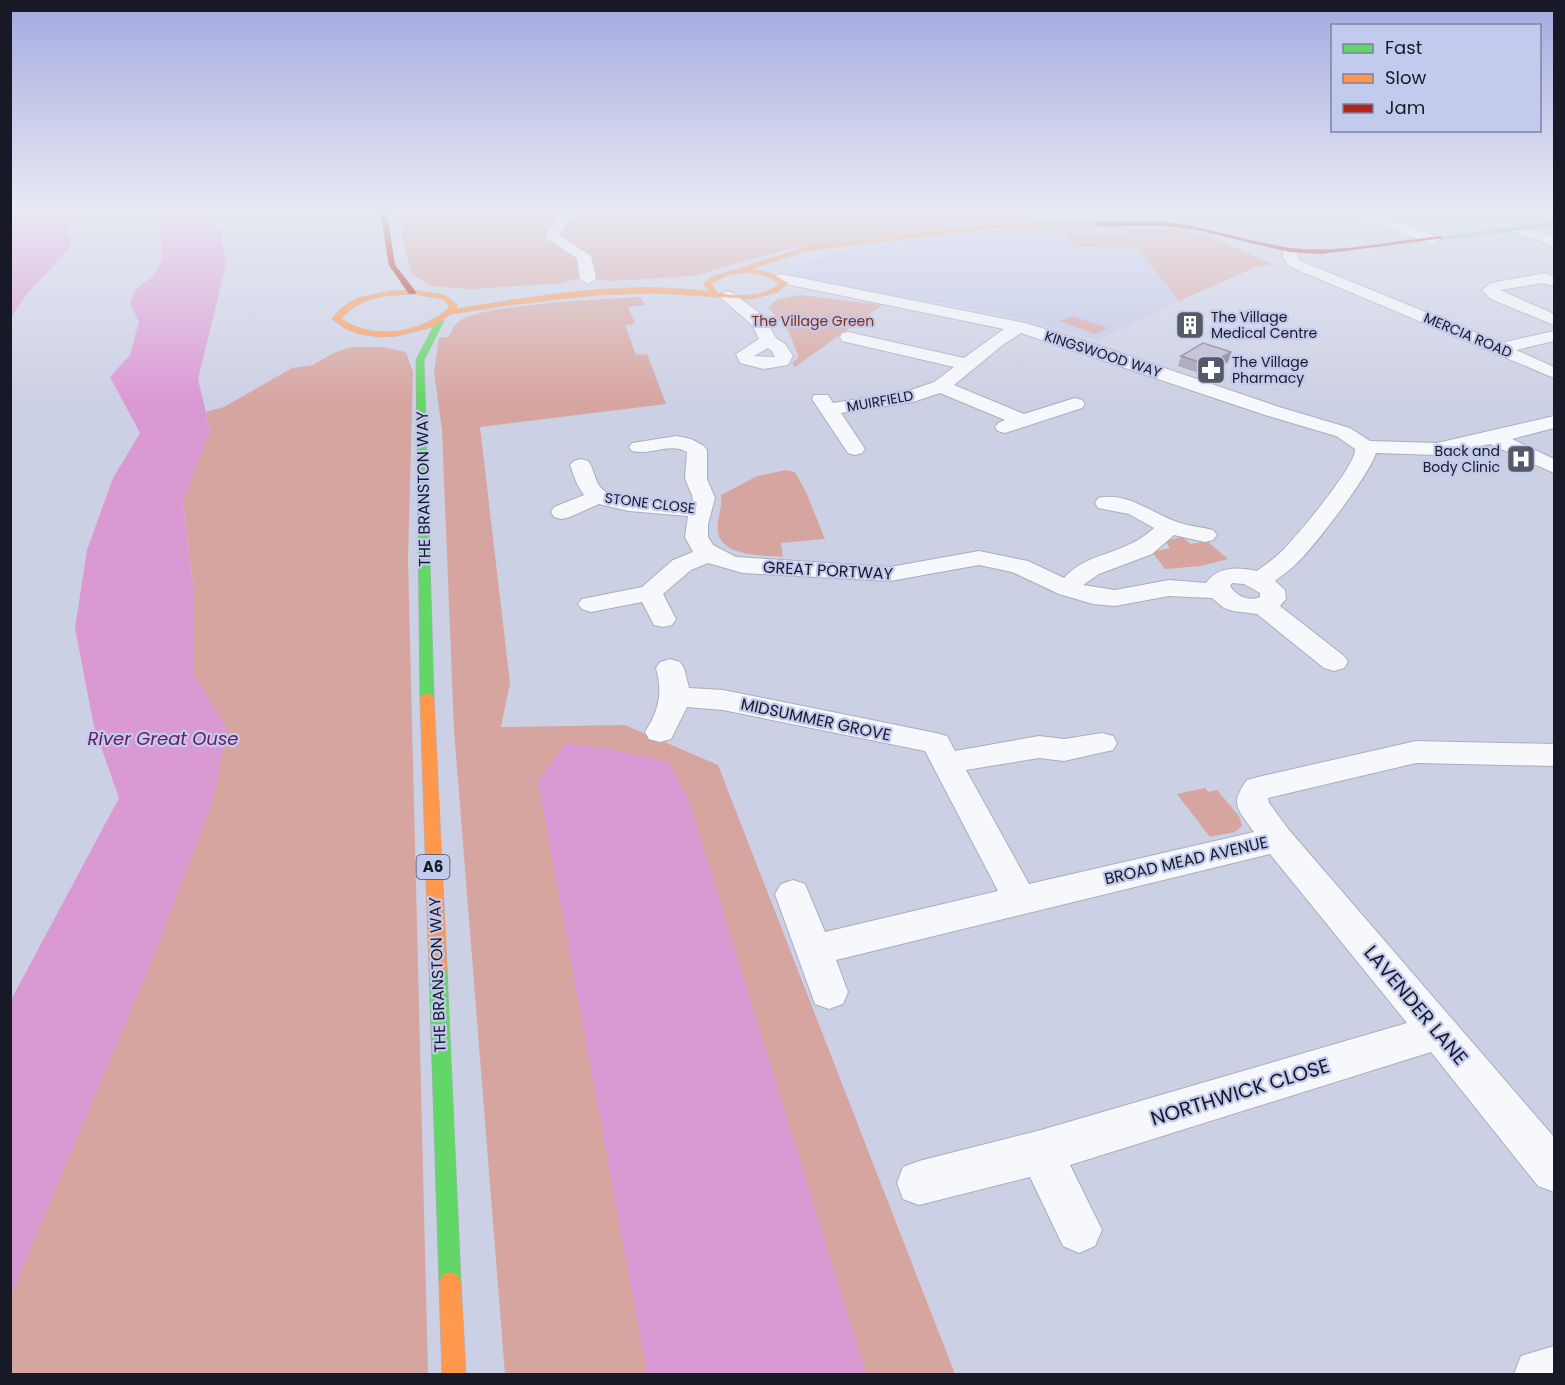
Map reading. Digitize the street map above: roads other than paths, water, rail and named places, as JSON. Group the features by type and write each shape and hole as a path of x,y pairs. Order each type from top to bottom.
{"main road":[{"path":"360,300 386,273 404,283 412,292"},
{"path":"717,290 731,273"},
{"path":"733,273 773,285"},
{"path":"594,283 672,284 717,290"},
{"path":"380,334 423,327 446,317 528,300 598,293 717,290 773,285"},
{"path":"420,360 402,340 355,331 339,325 336,319 339,312 360,300 385,294 412,292 475,296 571,288"},
{"path":"435,294 451,302 454,307 446,317"},
{"name":"THE BRANSTON WAY","path":"446,317 420,360 425,639 454,1374"}],"street":[{"path":"571,288 594,283 590,273"},
{"path":"723,316 746,311 773,285 773,273"},
{"name":"MERCIA ROAD","path":"1317,273 1500,348 1554,373"},
{"path":"1530,273 1550,280"},
{"path":"1550,280 1496,286 1490,290 1497,296 1554,320"},
{"name":"KINGSWOOD WAY","path":"773,285 831,290 1019,327 1343,432 1355,438 1365,447"},
{"path":"717,290 746,311 767,333 768,341 779,348 784,356 782,361 764,369"},
{"name":"MUIRFIELD","path":"855,449 824,404 873,404 913,396 941,386 954,377 966,364 1019,327"},
{"path":"1500,348 1554,336"},
{"path":"848,337 871,347 966,364"},
{"path":"941,386 1021,420"},
{"path":"1000,429 1021,420 1075,404"},
{"path":"1334,662 1262,593 1355,475 1366,455 1365,447 1437,449 1554,423"},
{"path":"591,604 650,593 682,566 708,554 700,542 696,529 704,496 696,477 698,450 675,437 639,447"},
{"path":"1494,438 1554,467"},
{"name":"STONE CLOSE","path":"581,465 589,488 597,497 615,502 702,510"},
{"name":"STONE CLOSE","path":"562,512 597,497"},
{"path":"1106,503 1136,509 1169,527 1205,535"},
{"path":"1068,589 1075,577 1086,570 1138,551 1154,542 1169,527"},
{"name":"GREAT PORTWAY","path":"708,554 743,566 881,574 906,573 964,560 996,560 1019,566 1068,589 1093,596 1115,598 1169,588 1218,591 1222,596 1237,604 1262,593"},
{"path":"650,593 663,620"},
{"name":"MIDSUMMER GROVE","path":"660,732 672,712 672,683 723,700 936,744 1020,900"},
{"path":"947,763 1040,747 1064,750 1102,743"},
{"name":"BROAD MEAD AVENUE","path":"814,950 1277,839 1253,806 1252,797 1258,788 1416,752 1554,755"},
{"name":"LAVENDER LANE","path":"1277,839 1554,1170"},
{"path":"793,894 829,992"},
{"name":"NORTHWICK CLOSE","path":"919,1184 1041,1152 1438,1032"},
{"path":"1041,1152 1079,1230"},
{"path":"1539,1374 1554,1371"}],"water":[{"path":"11,273 47,273 25,296 11,318"},
{"name":"River Great Ouse","path":"224,273 198,379 210,430 183,502 193,586 193,673 227,729 213,800 156,950 11,1295 11,1000 119,798 94,727 75,628 87,550 113,478 140,433 110,377 130,355 139,321 130,304 133,296 138,288 154,274"},
{"path":"566,743 668,761 688,798 866,1374 647,1374 538,781"}],"place":[{"name":"The Village Medical Centre","path":"1190,325"},
{"name":"The Village Pharmacy","path":"1211,370"},
{"name":"Back and Body Clinic","path":"1521,459"}],"park label":[{"name":"The Village Green","path":"813,321"}]}
